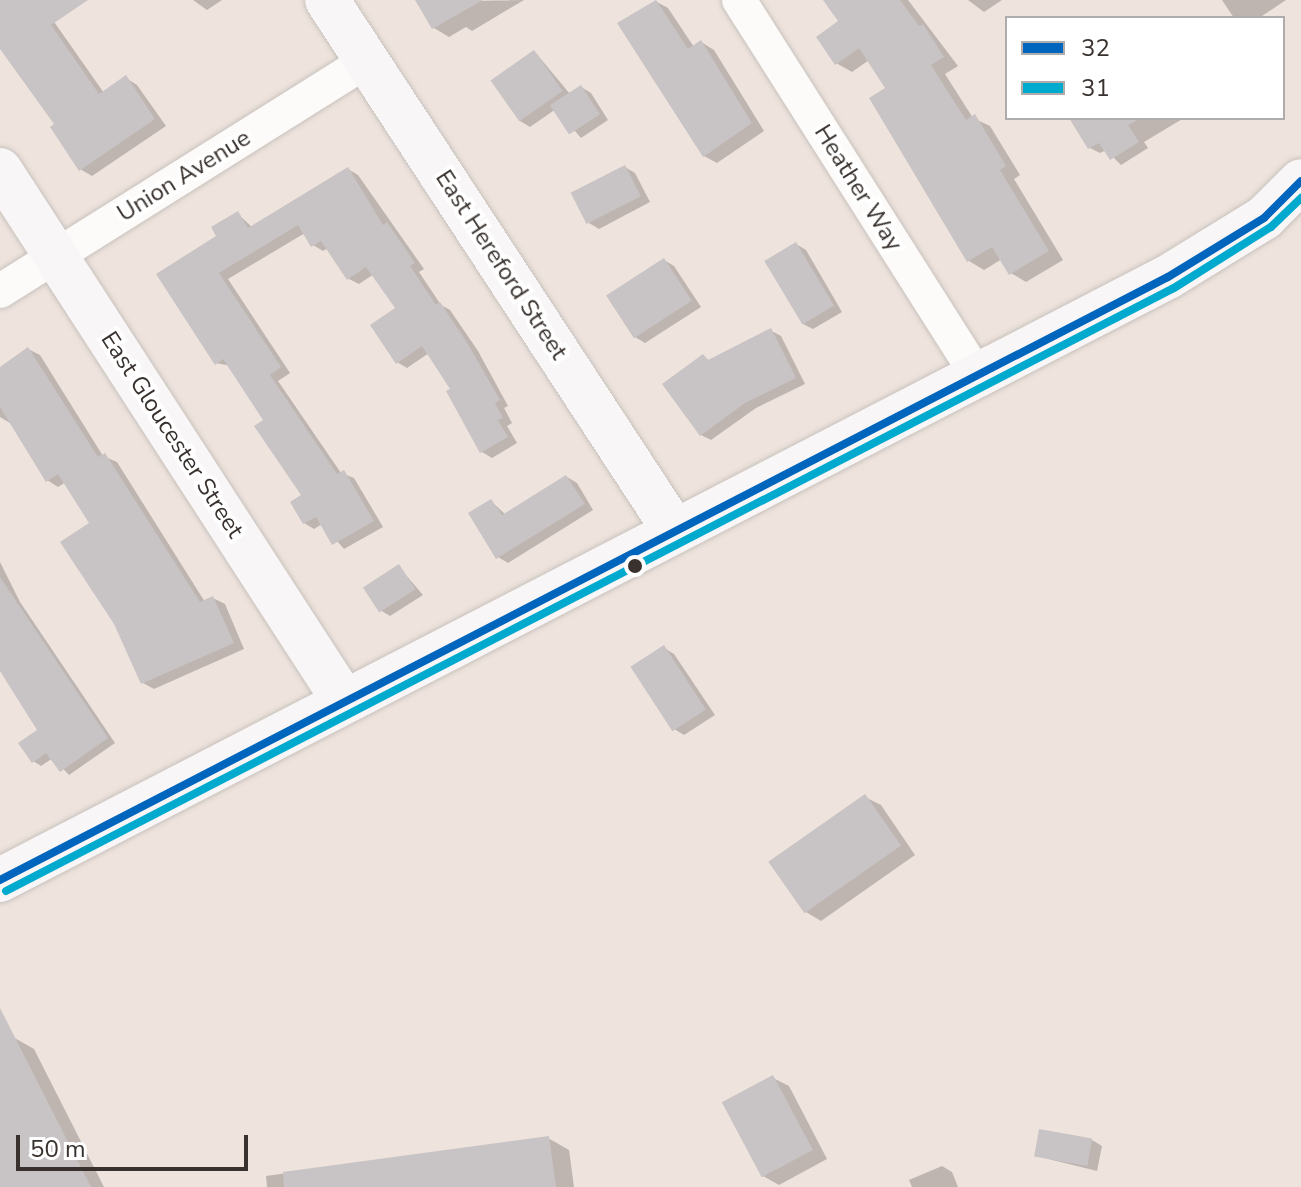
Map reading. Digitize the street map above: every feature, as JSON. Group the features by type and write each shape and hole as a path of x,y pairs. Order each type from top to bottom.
{"main road":[{"name":"East Hereford Street","path":"327,0 674,530"},
{"name":"East Gloucester Street","path":"0,170 344,701"},
{"path":"4,868 344,701 1225,246 1264,218 1301,181"}],"street":[{"name":"Heather Way","path":"739,0 977,375"},
{"name":"Union Avenue","path":"0,291 367,61"}],"building":[{"path":"0,0 88,0 51,25 99,94 126,75 155,119 79,171 50,127 54,124 0,49"},
{"path":"415,0 483,0 432,29"},
{"path":"656,0 688,49 701,40 752,123 703,157 617,23"},
{"path":"823,0 900,0 919,26 923,24 944,57 931,65 966,120 975,114 1006,166 1000,170 1049,251 1009,275 992,247 967,262 869,98 885,88 859,48 835,65 816,37 838,21"},
{"path":"534,50 563,91 519,121 491,80"},
{"path":"581,85 600,114 569,135 550,105"},
{"path":"1070,120 1137,120 1128,125 1139,142 1110,160 1099,143 1088,149"},
{"path":"625,165 641,196 587,224 571,193"},
{"path":"348,167 383,225 387,222 415,263 410,266 436,305 440,302 468,344 500,400 495,403 503,418 498,420 508,437 480,453 446,391 450,389 422,346 396,364 370,325 395,308 366,267 347,280 321,241 311,247 298,225 219,273 281,367 270,375 337,474 344,470 374,521 332,545 316,517 303,524 290,502 301,495 254,426 263,420 223,359 215,365 156,274 216,236 211,227 238,211 248,228"},
{"path":"796,242 834,305 802,324 764,261"},
{"path":"664,258 692,301 634,338 606,296"},
{"path":"771,328 796,378 745,403 700,436 662,384 703,354 708,360"},
{"path":"28,347 98,457 105,453 200,602 213,596 234,643 141,684 114,624 60,542 89,523 58,474 46,482 0,407 0,367"},
{"path":"566,475 585,504 496,559 468,513 491,499 502,515"},
{"path":"399,564 415,589 379,613 363,587"},
{"path":"0,577 108,738 60,772 46,753 32,763 18,743 37,730 0,671"},
{"path":"664,645 706,710 672,731 630,667"},
{"path":"865,794 901,846 804,913 768,862"},
{"path":"0,1008 91,1187 0,1187"},
{"path":"773,1075 813,1150 762,1177 722,1102"},
{"path":"1039,1129 1092,1138 1087,1166 1034,1157"},
{"path":"549,1136 556,1187 284,1187 283,1172"}],"transit line":[{"name":"32","path":"0,880 1168,277 1264,218 1301,181"},
{"name":"31","path":"6,891 1174,288 1271,227 1301,198"}]}
